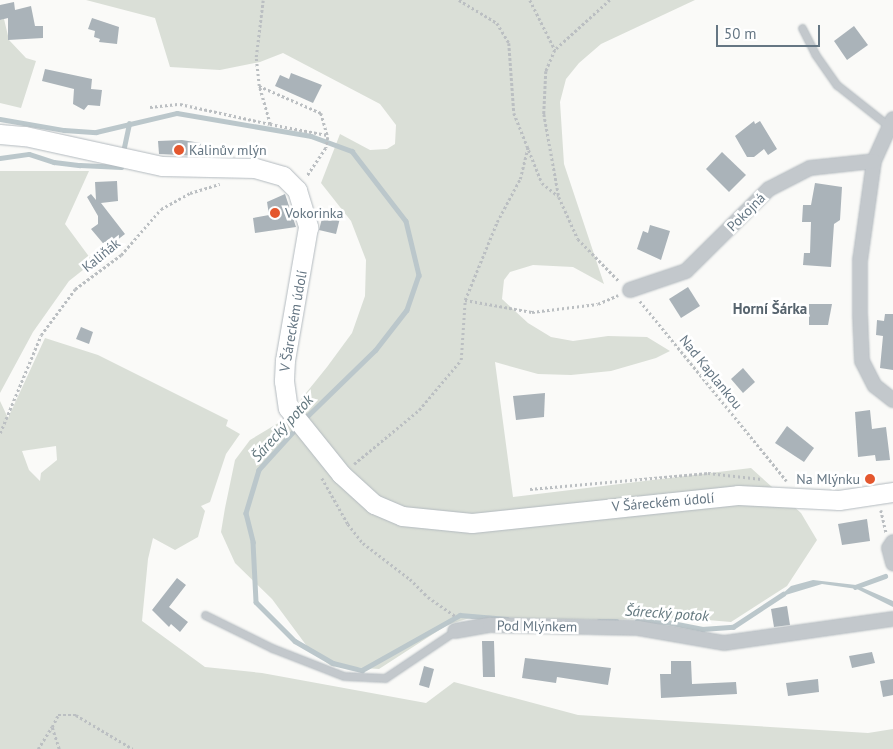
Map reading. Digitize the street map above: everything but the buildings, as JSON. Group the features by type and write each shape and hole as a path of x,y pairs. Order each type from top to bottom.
{"street":[{"path":"891,123 874,161 860,260 862,361 875,386 893,400"},
{"path":"0,134 26,136 124,160 162,166 255,168 283,176 297,190"},
{"name":"Pokojná","path":"630,290 686,271 769,189 810,168 874,161"},
{"name":"V Šáreckém údolí","path":"297,190 308,227 284,381 288,408 341,474 374,504 402,516 472,523 738,495 801,500 884,494"},
{"path":"891,545 893,563"},
{"name":"Pod Mlýnkem","path":"458,625 638,628 724,643 893,619"}],"lane":[{"path":"802,28 815,54 837,85 891,123"},
{"name":"Pod Mlýnkem","path":"204,615 272,648 344,676 385,678 458,625"}],"path":[{"path":"263,0 256,58 259,86 270,124"},
{"path":"459,0 498,23 509,42 514,113 542,182 559,197"},
{"path":"530,0 555,50"},
{"path":"559,197 544,114 546,71 555,50 610,0"},
{"path":"259,86 321,113 328,136 326,148 297,190"},
{"path":"150,107 180,104 328,136"},
{"path":"341,474 377,448 419,410 461,360 465,300 497,222 520,179 528,147"},
{"name":"Kaliňák","path":"0,433 40,335 75,288 121,255 161,209 190,193 229,184"},
{"name":"Nad Kaplankou","path":"559,197 578,239 599,263 630,290 801,500"},
{"path":"465,300 532,312 598,304 630,290"},
{"path":"318,471 348,524 363,543 447,609 458,625"},
{"path":"530,489 708,473 757,476 764,480"},
{"path":"884,494 891,545"},
{"path":"38,749 58,715 76,715 133,749"},
{"path":"52,728 59,749"}],"shaded area":[{"path":"86,0 695,0 601,44 579,63 566,79 560,102 564,164 604,284 573,267 533,265 510,272 504,280 502,299 528,323 551,337 573,341 608,336 647,337 670,351 656,358 611,371 571,375 538,374 495,362 513,497 751,468 801,513 817,540 787,586 731,622 684,618 605,620 473,617 447,625 379,669 331,666 309,649 272,599 235,563 221,532 235,460 250,440 285,419 327,367 352,333 365,296 366,260 351,221 321,183 340,134 370,150 387,149 395,144 396,125 380,104 283,53 260,62 220,70 170,67 155,18"},
{"path":"4,19 9,40 26,58 36,61 21,108 0,103 0,20"},
{"path":"0,171 89,171 65,224 93,262 69,281 33,332 0,393"},
{"path":"45,338 98,355 228,420 226,426 240,434 226,454 210,502 201,506 205,511 198,537 175,550 153,538 148,559 142,621 205,667 262,673 426,703 454,682 578,715 868,733 893,729 893,749 0,749 0,401 8,418","holes":["56,446 57,460 41,473 40,481 29,470 22,451"]},
{"path":"813,580 856,585 893,601 893,607 857,589 822,584 779,597 791,586"}],"waterway":[{"name":"Šárecký potok","path":"0,119 64,130 96,132 177,113 311,136 352,151 406,221 419,275 407,310 376,350 303,421"},
{"path":"123,152 129,124"},
{"path":"0,158 29,154 54,162 121,167 122,162"},
{"name":"Šárecký potok","path":"298,427 259,470 246,513 253,542 256,602 295,641 333,663 362,670 460,615 507,619"},
{"name":"Šárecký potok","path":"855,587 885,576"},
{"name":"Šárecký potok","path":"637,621 667,622 702,629 733,627 783,594"},
{"name":"Šárecký potok","path":"599,621 617,621"}],"place":[{"name":"Kalinův mlýn","path":"179,150"},
{"name":"Vokorinka","path":"275,213"},
{"name":"Na Mlýnku","path":"870,479"}],"district":[{"name":"Horní Šárka","path":"770,309"}]}
